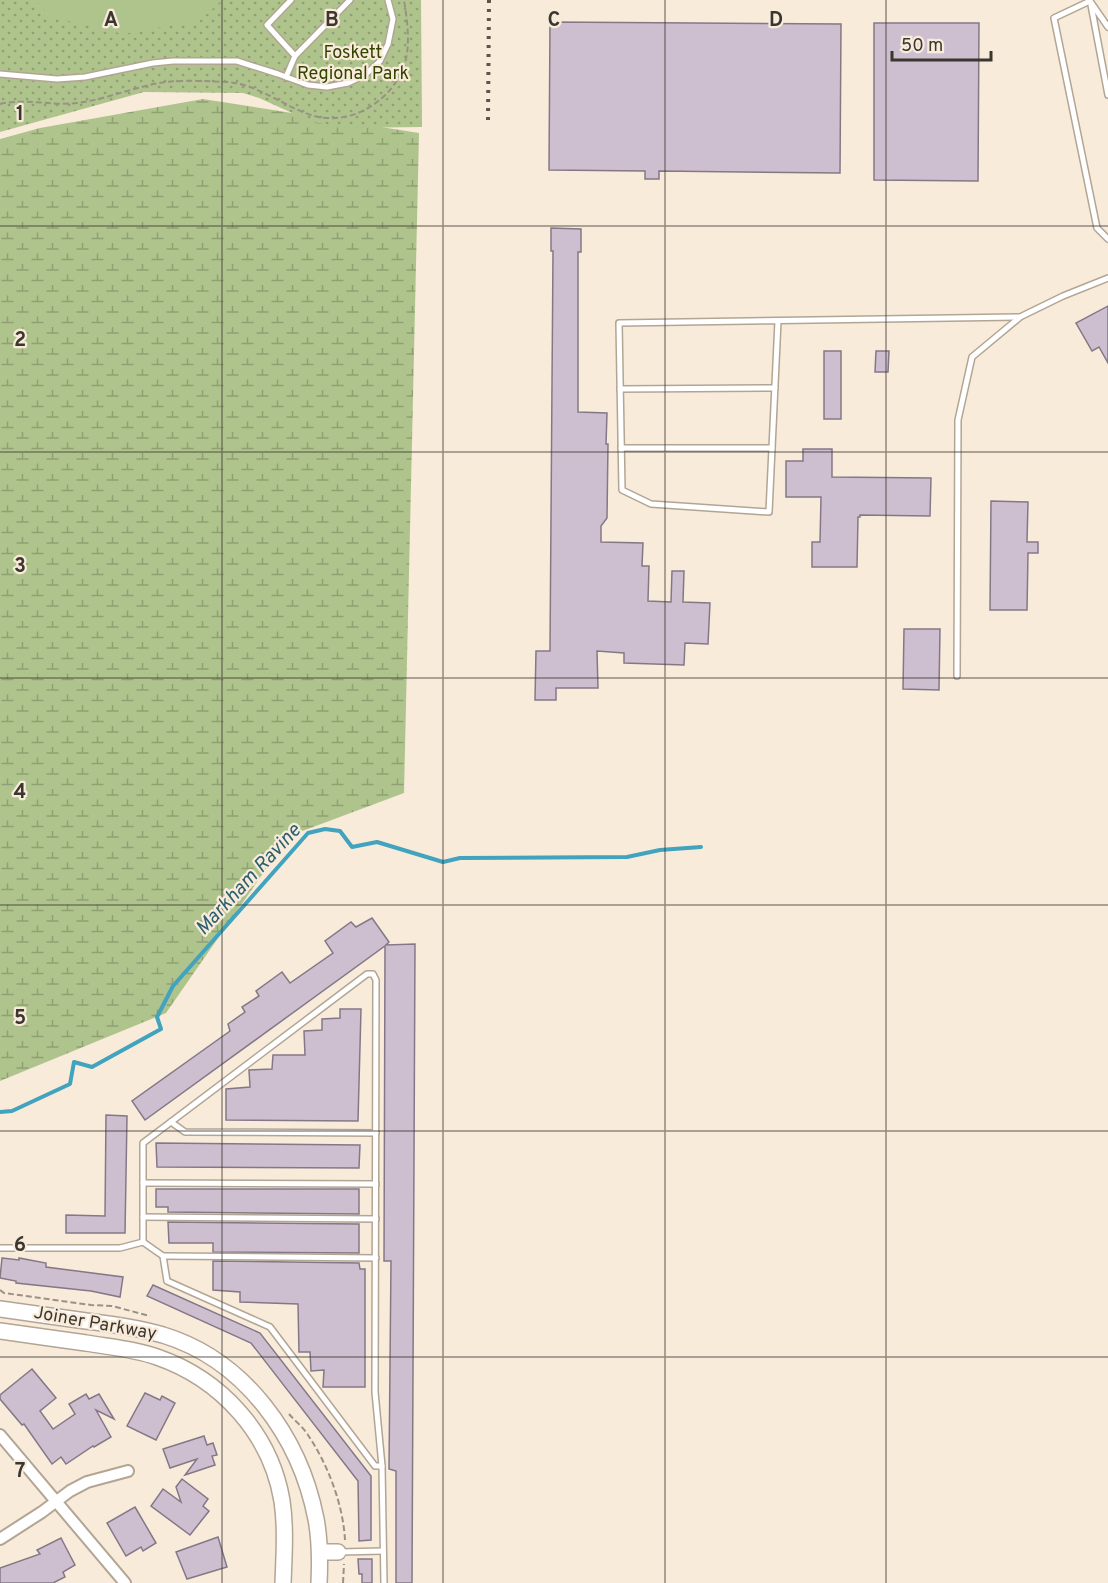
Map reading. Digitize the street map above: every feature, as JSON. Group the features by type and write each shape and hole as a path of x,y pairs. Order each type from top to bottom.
{"street":[{"name":"Joiner Parkway","path":"0,1309 124,1326 164,1335 196,1349 222,1365 251,1390 270,1412 301,1465 317,1521 320,1552 319,1583"},
{"name":"Joiner Parkway","path":"0,1331 118,1348 156,1357 186,1369 210,1384 236,1407 251,1425 276,1474 285,1522 283,1583"},
{"path":"0,1435 125,1583"},
{"path":"0,1539 87,1482 128,1471"},
{"path":"320,1552 338,1552"}],"lane":[{"path":"291,0 267,25 295,56"},
{"path":"286,76 295,56 350,0"},
{"path":"0,74 57,79 85,77 153,63 237,61 308,85 327,87 348,83 365,75 380,61 388,44 393,19 388,0"},
{"path":"1090,1 1108,27"},
{"path":"1090,1 1108,95"},
{"path":"1090,1 1054,18 1097,228 1108,239"},
{"path":"957,676 958,420 972,357 1020,317 1108,278"},
{"path":"778,321 769,512 651,504 622,490 619,323 1020,317"},
{"path":"620,389 775,388"},
{"path":"621,448 772,448"},
{"path":"143,1242 143,1143 368,974 373,974 376,980 375,1392 382,1466 384,1583"},
{"path":"171,1122 185,1132 376,1133"},
{"path":"143,1183 376,1184"},
{"path":"143,1217 376,1219"},
{"path":"0,1248 120,1248 143,1242 163,1256 376,1258"},
{"path":"163,1256 167,1281 270,1327 375,1466 382,1466"},
{"path":"338,1552 383,1551"}],"path":[{"path":"0,104 14,101 77,103 167,82 229,82 246,86 312,116 324,118 355,115 372,107 391,89 400,76 408,47 404,0"}],"green space":[{"name":"Foskett Regional Park","path":"0,0 421,0 422,127 348,128 312,122 243,93 144,92 0,132"},
{"path":"35,0 222,0 201,20 123,34 51,17"},
{"path":"203,99 419,133 404,793 289,836 166,1013 0,1081 0,139 40,128"}],"building":[{"path":"550,22 841,24 840,173 659,171 659,179 645,179 645,171 549,170"},
{"path":"874,23 979,23 978,181 874,180"},
{"path":"551,228 581,229 581,252 578,252 578,412 607,413 607,518 601,526 601,542 643,543 642,566 649,566 648,601 671,602 672,571 684,571 683,602 710,603 708,644 685,643 684,665 624,663 624,653 597,651 598,688 556,688 556,700 535,700 536,651 550,651 553,251 551,251"},
{"path":"1108,306 1108,363 1099,347 1092,351 1076,323"},
{"path":"824,351 841,351 841,419 824,419"},
{"path":"876,351 889,351 888,372 875,372"},
{"path":"803,449 832,449 832,477 931,478 930,516 860,515 858,517 857,567 812,567 812,542 820,542 821,497 786,497 786,461 803,461"},
{"path":"991,501 1028,502 1027,542 1038,542 1038,553 1028,553 1027,610 990,610"},
{"path":"904,629 940,629 939,690 903,689"},
{"path":"372,918 389,942 386,945 415,944 412,1583 396,1583 396,1471 389,1469 391,1261 384,1261 385,946 145,1120 132,1101 230,1031 228,1024 245,1012 242,1007 259,996 256,991 282,972 290,983 333,953 325,941 351,922 356,927"},
{"path":"340,1009 361,1009 358,1121 226,1120 226,1089 250,1087 249,1070 272,1069 273,1055 305,1055 304,1031 322,1030 322,1019 340,1018"},
{"path":"106,1115 127,1116 125,1233 66,1233 66,1215 105,1216"},
{"path":"156,1143 360,1145 359,1168 157,1167"},
{"path":"156,1189 359,1189 359,1214 168,1212 168,1207 156,1207"},
{"path":"168,1222 359,1224 359,1253 213,1252 213,1243 169,1243"},
{"path":"2,1258 19,1260 19,1258 46,1263 46,1267 123,1277 120,1297 91,1291 16,1283 16,1281 0,1278"},
{"path":"213,1261 359,1263 360,1269 365,1269 365,1387 323,1387 324,1370 311,1371 310,1352 299,1352 298,1304 240,1302 240,1292 213,1290"},
{"path":"153,1285 260,1333 371,1476 371,1540 359,1541 358,1481 251,1343 147,1296"},
{"path":"32,1369 56,1398 40,1411 53,1429 75,1414 69,1404 86,1394 89,1399 99,1394 114,1419 96,1410 111,1437 66,1464 61,1457 52,1464 24,1424 22,1425 0,1399 0,1395"},
{"path":"145,1393 160,1400 162,1396 175,1403 156,1440 127,1426"},
{"path":"204,1436 207,1445 213,1443 217,1455 212,1456 215,1465 185,1475 197,1459 170,1468 163,1449"},
{"path":"182,1479 208,1499 203,1506 209,1511 190,1535 151,1506 163,1489 181,1502 176,1487"},
{"path":"135,1507 156,1543 143,1551 141,1547 126,1556 107,1523"},
{"path":"218,1537 227,1567 187,1579 176,1552"},
{"path":"61,1538 75,1565 63,1572 65,1577 53,1583 0,1583 0,1568 40,1554 37,1550"},
{"path":"358,1559 372,1559 372,1583 362,1583"}],"waterway":[{"name":"Markham Ravine","path":"0,1112 12,1111 70,1084 74,1062 92,1067 161,1029 157,1017 173,986 308,833 325,829 340,831 352,847 377,842 443,862 460,858 627,857 660,850 701,847"}],"railway":[{"path":"488,120 489,0"}]}
